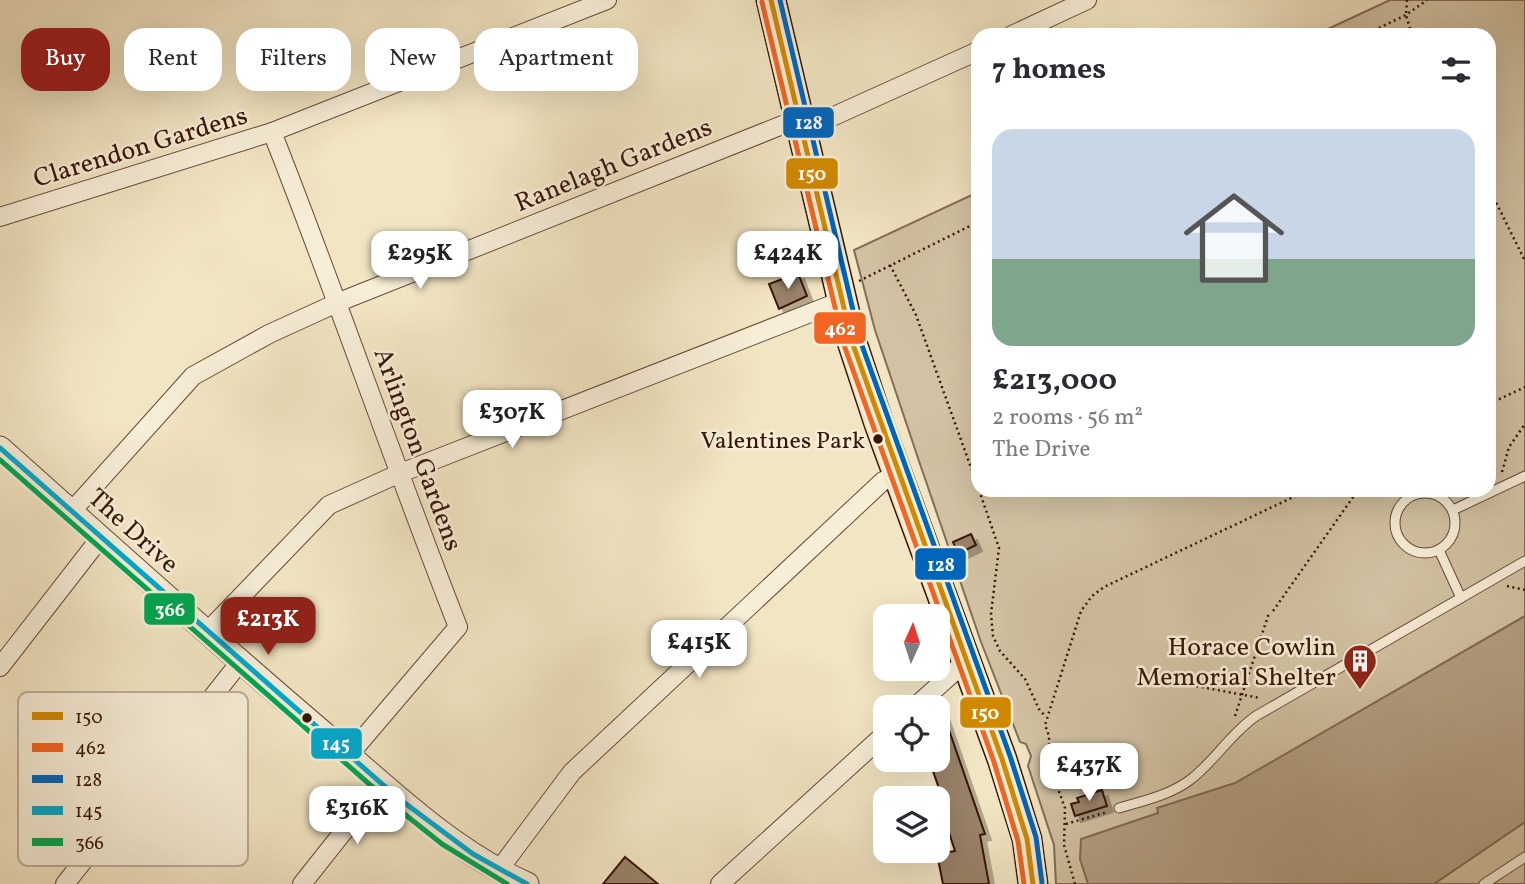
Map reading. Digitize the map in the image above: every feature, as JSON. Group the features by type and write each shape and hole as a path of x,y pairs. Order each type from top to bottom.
{"main road":[{"path":"771,0 841,301 898,477 1002,759 1027,839 1033,884"}],"street":[{"name":"Clarendon Gardens","path":"0,217 272,132 607,0"},
{"path":"1027,28 1087,0"},
{"name":"Ranelagh Gardens","path":"71,512 193,376 269,334 339,302 801,124 971,54"},
{"name":"Arlington Gardens","path":"272,132 339,302 398,474 458,627 349,755"},
{"path":"206,633 329,505 398,474 841,301"},
{"name":"The Drive","path":"0,448 206,633 430,824 498,871 527,884"},
{"path":"498,871 572,772 883,481 898,477"},
{"path":"0,667 101,537"},
{"path":"928,695 966,661"},
{"path":"216,692 240,662"},
{"path":"720,884 873,745"},
{"path":"302,884 382,783"},
{"path":"65,884 79,866"}],"lane":[{"path":"1498,489 1525,476"},
{"path":"1406,497 1394,521 1400,541 1414,551 1439,550 1452,537 1455,528 1453,510 1442,497"},
{"path":"1453,510 1481,497"},
{"path":"1439,550 1461,598"},
{"path":"1119,808 1171,791 1188,782 1227,739 1256,716 1525,561"},
{"path":"1484,884 1525,857"}],"path":[{"path":"1407,0 1406,15 1410,28"},
{"path":"1379,28 1406,15 1427,0"},
{"path":"1496,201 1525,261"},
{"path":"861,280 971,225"},
{"path":"890,265 916,315 971,466"},
{"path":"1496,401 1525,387"},
{"path":"1498,489 1509,447 1525,424"},
{"path":"982,497 999,548 991,614 993,636 1007,661 1025,679 1045,716"},
{"path":"1075,884 1064,845 1065,808 1050,767 1045,716 1081,611 1092,596 1104,587 1293,497"},
{"path":"1227,739 1271,612 1352,497"},
{"path":"1153,678 1282,702"},
{"path":"1066,824 1119,808"}],"shaded area":[{"name":"Valentines Park","path":"1390,0 1525,0 1525,884 1056,884 1054,845 1028,766 1031,756 1026,744 1020,742 981,642 875,330 854,250 971,195 971,497 1496,497 1496,28 1330,28"},
{"path":"1525,616 1525,822 1434,884 1088,884 1080,859 1081,839 1158,813 1157,808 1235,783"}],"building":[{"path":"798,273 807,296 779,309 769,284"},
{"path":"971,534 976,545 958,554 953,542"},
{"path":"950,733 985,834 980,835 989,884 943,884 939,863 950,863 950,852 955,851 950,836 950,786 938,786 933,772 950,772"},
{"path":"1102,790 1107,806 1075,816 1071,804 1079,802 1077,798"},
{"path":"625,857 658,884 603,884"}],"transit line":[{"name":"150","path":"771,0 852,342 1002,759 1027,839 1033,884"},
{"name":"128","path":"780,0 860,340 1010,756 1036,837 1042,883"},
{"name":"462","path":"762,2 844,345 994,762 1018,841 1024,884"},
{"name":"145","path":"0,448 398,798 473,854 527,884"},
{"name":"366","path":"0,460 392,804 442,844 507,884"}],"place":[{"name":"Valentines Park","path":"878,439"},
{"name":"Horace Cowlin Memorial Shelter","path":"1360,691"}]}
